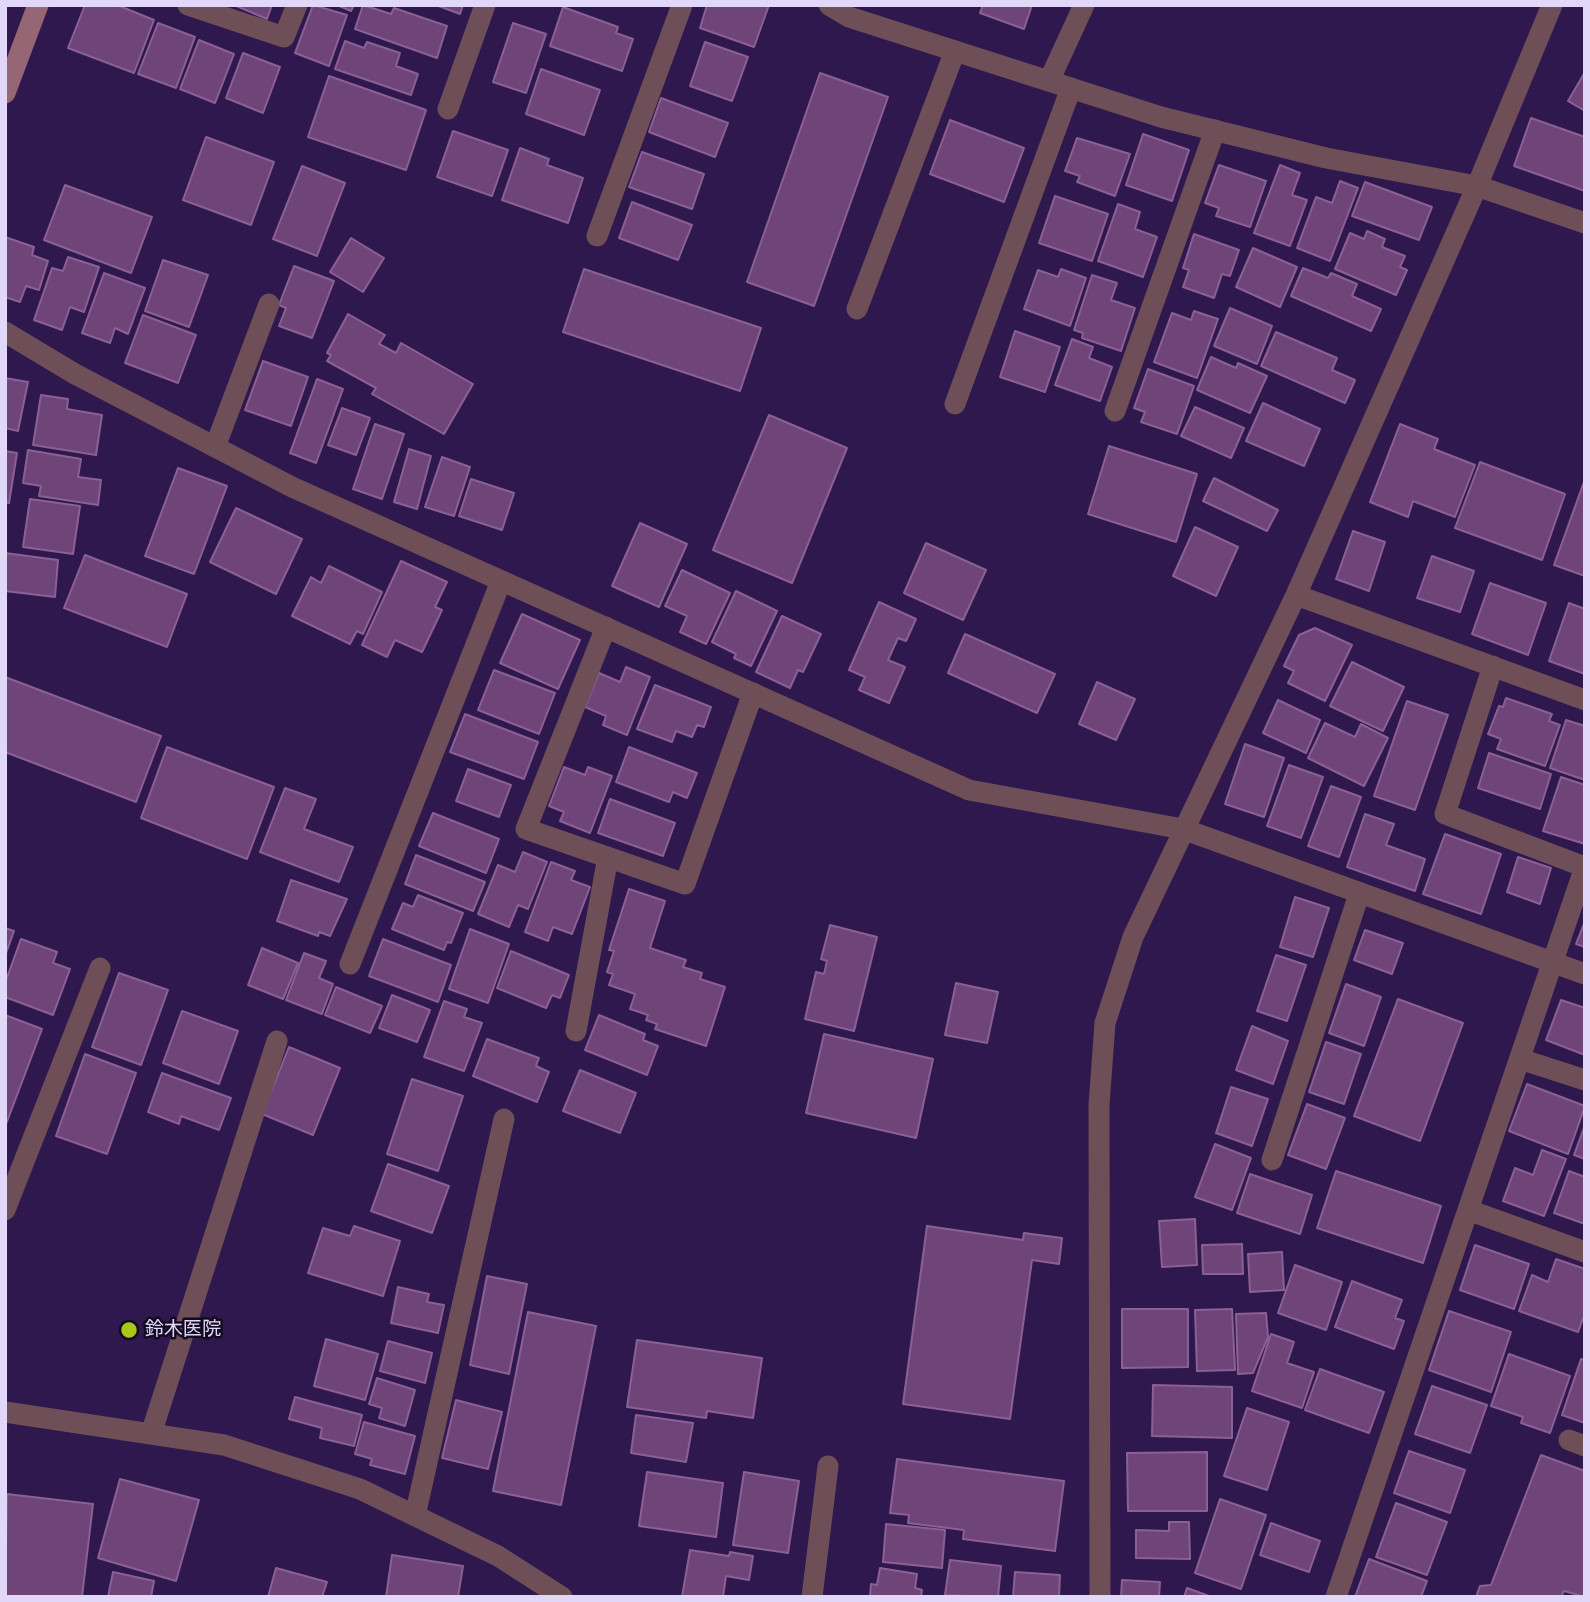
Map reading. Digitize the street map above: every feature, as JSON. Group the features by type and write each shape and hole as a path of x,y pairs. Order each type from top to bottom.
{"street":[{"path":"5,93 38,5"},
{"path":"188,5 284,37 297,5"},
{"path":"448,109 485,5"},
{"path":"597,236 682,5"},
{"path":"829,5 849,17 1071,88 1215,130 1326,158 1477,186 1585,223"},
{"path":"1049,81 1084,5"},
{"path":"1100,1597 1100,1063 1105,1023 1122,967 1183,829 1296,595 1477,186 1552,5"},
{"path":"856,309 955,51"},
{"path":"955,404 1071,88"},
{"path":"1115,411 1215,130"},
{"path":"215,447 269,303"},
{"path":"5,332 75,374 292,487 970,790 1183,829 1585,974"},
{"path":"350,964 501,580"},
{"path":"1296,595 1585,700"},
{"path":"606,628 526,829 685,884 753,693"},
{"path":"1336,1597 1585,867 1445,814 1493,666"},
{"path":"576,1031 608,857"},
{"path":"1272,1160 1359,894"},
{"path":"5,1210 100,968"},
{"path":"151,1434 277,1041"},
{"path":"1520,1059 1585,1080"},
{"path":"415,1516 504,1119"},
{"path":"1468,1210 1585,1252"},
{"path":"5,1412 224,1445 360,1489 498,1556 562,1597"},
{"path":"813,1597 828,1466"}],"building":[{"path":"85,5 117,5 154,20 134,73 68,48"},
{"path":"234,5 272,5 267,19"},
{"path":"313,5 347,15 329,66 295,53"},
{"path":"337,5 354,5 351,11"},
{"path":"363,5 391,14 394,8 447,26 437,58 355,29"},
{"path":"436,5 463,5 460,14"},
{"path":"707,5 769,5 754,47 700,28"},
{"path":"983,5 1032,5 1024,29 980,13"},
{"path":"563,7 618,27 616,33 633,39 622,71 550,46"},
{"path":"158,23 195,37 176,88 138,74"},
{"path":"513,23 546,34 526,93 493,82"},
{"path":"199,40 234,54 215,103 180,89"},
{"path":"345,41 364,48 367,42 400,53 396,66 418,74 411,95 335,69"},
{"path":"705,42 748,57 732,101 690,86"},
{"path":"243,53 280,67 263,113 226,98"},
{"path":"541,69 600,90 584,135 526,114"},
{"path":"1585,72 1585,111 1568,101"},
{"path":"820,73 888,97 814,306 747,282"},
{"path":"329,76 426,110 406,170 308,137"},
{"path":"661,98 728,123 715,157 649,132"},
{"path":"1531,118 1585,137 1585,191 1514,166"},
{"path":"950,120 1024,148 1004,202 930,174"},
{"path":"453,131 508,150 492,196 437,177"},
{"path":"1143,134 1189,150 1172,201 1126,185"},
{"path":"206,137 274,162 251,225 183,200"},
{"path":"1077,138 1130,154 1115,196 1077,182 1080,176 1065,171"},
{"path":"520,148 549,159 547,165 583,178 568,223 502,200"},
{"path":"642,152 704,174 692,209 629,187"},
{"path":"1219,165 1266,181 1250,227 1216,216 1219,208 1205,203"},
{"path":"1280,165 1300,173 1292,195 1307,200 1290,246 1254,233"},
{"path":"302,166 345,183 317,256 273,239"},
{"path":"1340,181 1358,188 1330,261 1297,248 1316,197 1332,203"},
{"path":"1365,182 1432,207 1419,240 1352,216"},
{"path":"65,185 152,217 131,273 44,240"},
{"path":"1055,196 1108,214 1092,261 1039,243"},
{"path":"632,202 692,225 678,260 619,238"},
{"path":"1118,204 1140,212 1135,229 1157,237 1143,277 1098,261"},
{"path":"1367,231 1385,239 1382,247 1405,256 1400,267 1407,270 1396,295 1335,269 1350,233 1364,239"},
{"path":"1194,234 1239,250 1230,276 1222,274 1214,298 1183,287 1189,270 1183,268"},
{"path":"5,237 34,247 32,255 48,261 39,290 26,286 20,302 5,297"},
{"path":"351,238 384,258 363,292 330,272"},
{"path":"1253,248 1297,267 1280,307 1236,287"},
{"path":"68,257 99,267 84,312 70,307 62,330 34,320 52,268 63,271"},
{"path":"163,260 208,275 189,327 145,311"},
{"path":"294,266 334,281 312,338 279,326 286,308 279,305"},
{"path":"1303,268 1328,278 1331,273 1357,284 1352,296 1381,309 1371,331 1291,296"},
{"path":"584,269 761,328 740,391 563,332"},
{"path":"1061,269 1086,278 1070,326 1024,309 1038,270 1058,277"},
{"path":"104,273 145,288 128,334 115,328 110,343 82,333"},
{"path":"1092,275 1117,283 1111,300 1135,308 1121,351 1082,338 1083,333 1074,330"},
{"path":"1230,308 1272,326 1257,364 1214,346"},
{"path":"1194,311 1218,319 1197,378 1154,362 1172,313 1191,320"},
{"path":"348,314 385,335 379,344 396,353 401,343 473,384 444,434 372,394 376,388 327,361 331,355 327,353"},
{"path":"143,315 196,335 178,383 125,363"},
{"path":"1015,331 1060,347 1045,392 1000,377"},
{"path":"1276,332 1337,358 1332,370 1355,380 1345,403 1261,366"},
{"path":"1072,339 1093,347 1089,358 1112,367 1100,401 1055,385"},
{"path":"1211,357 1236,368 1238,363 1267,376 1250,413 1197,390"},
{"path":"263,361 308,377 291,426 245,410"},
{"path":"1148,369 1194,386 1177,434 1141,422 1145,412 1134,408"},
{"path":"5,378 28,382 18,431 5,428"},
{"path":"317,379 343,389 316,463 290,453"},
{"path":"41,395 68,399 67,409 102,415 96,455 33,445"},
{"path":"1263,403 1320,429 1304,466 1246,441"},
{"path":"1195,407 1244,428 1231,458 1181,436"},
{"path":"342,408 370,418 356,455 328,445"},
{"path":"769,415 847,448 792,583 713,550"},
{"path":"375,424 404,434 382,499 353,489"},
{"path":"1400,424 1438,439 1434,449 1475,465 1455,517 1413,501 1408,517 1370,502"},
{"path":"1109,446 1197,474 1176,542 1088,514"},
{"path":"409,449 431,456 417,509 394,502"},
{"path":"28,450 81,459 78,477 101,480 98,505 39,496 41,486 23,483"},
{"path":"5,451 17,453 9,503 5,502"},
{"path":"442,457 470,467 454,516 425,507"},
{"path":"1480,462 1565,494 1542,560 1455,528"},
{"path":"178,468 227,486 194,574 145,556"},
{"path":"1214,478 1278,510 1267,531 1203,501"},
{"path":"471,479 514,493 502,530 459,516"},
{"path":"1585,479 1585,576 1554,565"},
{"path":"30,499 80,506 73,554 23,547"},
{"path":"236,508 302,539 276,594 210,562"},
{"path":"640,523 687,544 659,607 612,586"},
{"path":"1195,527 1238,547 1216,596 1173,576"},
{"path":"1353,531 1385,542 1369,591 1336,579"},
{"path":"926,543 986,570 963,620 904,593"},
{"path":"5,553 58,560 55,597 5,591"},
{"path":"85,555 187,594 167,647 64,608"},
{"path":"1432,556 1474,571 1460,612 1417,598"},
{"path":"401,561 447,582 435,607 442,610 422,652 395,640 387,657 362,645"},
{"path":"329,566 382,592 363,634 357,631 350,644 292,616 311,577 321,583"},
{"path":"682,570 730,593 706,644 680,632 687,616 665,606"},
{"path":"1490,583 1546,603 1528,655 1472,634"},
{"path":"736,591 777,611 751,666 734,658 736,654 712,642"},
{"path":"879,602 916,619 906,641 898,638 888,660 905,667 889,703 859,690 865,677 849,670"},
{"path":"1569,603 1585,609 1585,674 1549,661"},
{"path":"522,614 580,640 558,689 500,663"},
{"path":"782,616 821,634 803,672 798,670 790,688 756,672"},
{"path":"1315,628 1352,645 1325,701 1288,683 1294,671 1284,666 1299,635"},
{"path":"965,634 1055,674 1037,713 948,673"},
{"path":"1352,662 1404,687 1383,731 1330,706"},
{"path":"626,667 650,677 627,735 603,725 606,716 585,707 599,673 620,682"},
{"path":"494,670 555,693 539,734 478,710"},
{"path":"5,677 161,736 136,802 5,752"},
{"path":"1097,682 1135,699 1116,740 1079,724"},
{"path":"655,685 711,707 704,727 697,725 692,737 676,731 672,742 637,729"},
{"path":"1506,698 1552,714 1549,721 1560,725 1545,766 1497,749 1501,739 1488,734 1499,706 1503,707"},
{"path":"1278,700 1320,720 1306,753 1263,733"},
{"path":"1407,701 1448,715 1415,810 1374,796"},
{"path":"465,714 538,742 524,779 450,752"},
{"path":"1566,720 1585,726 1585,780 1550,768"},
{"path":"1325,723 1355,737 1361,724 1388,738 1364,786 1308,758"},
{"path":"1245,744 1284,758 1264,817 1225,804"},
{"path":"167,747 274,787 247,859 141,818"},
{"path":"629,747 697,773 687,798 673,792 669,802 616,782"},
{"path":"1489,753 1551,774 1540,809 1478,788"},
{"path":"1289,765 1323,777 1301,838 1267,826"},
{"path":"564,767 585,775 588,767 612,776 590,833 560,821 564,812 549,806"},
{"path":"468,769 511,785 499,817 456,801"},
{"path":"1561,777 1585,785 1585,844 1543,831"},
{"path":"1331,786 1361,797 1339,857 1308,846"},
{"path":"285,788 316,799 304,829 353,847 339,882 260,852"},
{"path":"610,799 675,823 663,856 598,833"},
{"path":"433,813 499,839 486,873 419,846"},
{"path":"1365,814 1394,824 1386,845 1425,859 1415,891 1347,867"},
{"path":"1445,834 1501,854 1481,914 1423,894"},
{"path":"523,852 547,862 528,909 518,905 509,927 478,914 498,865 515,872"},
{"path":"416,855 485,882 473,911 405,884"},
{"path":"1518,857 1551,868 1540,904 1507,892"},
{"path":"551,862 575,871 571,880 590,887 572,934 553,927 548,941 525,932"},
{"path":"291,880 347,899 330,936 319,932 318,936 277,921"},
{"path":"629,889 665,901 650,948 686,960 683,967 702,973 700,979 725,987 706,1046 655,1029 657,1024 646,1020 648,1015 630,1009 635,994 609,985 613,974 607,972 614,951 609,950"},
{"path":"418,895 463,913 451,943 447,942 444,950 392,929 403,903 413,907"},
{"path":"1295,897 1329,908 1313,957 1280,947"},
{"path":"1585,921 1585,947 1576,944"},
{"path":"830,925 877,937 854,1031 805,1019 816,972 824,974 827,961 821,959"},
{"path":"5,928 14,931 5,956"},
{"path":"470,929 509,944 488,1003 449,989"},
{"path":"1365,930 1403,943 1392,974 1354,960"},
{"path":"21,939 57,952 53,963 70,969 53,1015 5,997 5,983"},
{"path":"383,939 451,965 438,1002 369,976"},
{"path":"262,948 298,963 283,999 248,985"},
{"path":"511,951 569,975 560,998 552,995 546,1008 497,988"},
{"path":"304,953 326,961 319,978 333,984 322,1014 286,1000"},
{"path":"1276,955 1306,965 1287,1021 1257,1011"},
{"path":"119,973 168,990 141,1065 92,1047"},
{"path":"956,983 998,992 987,1043 945,1035"},
{"path":"1346,984 1381,997 1364,1046 1329,1033"},
{"path":"336,987 382,1006 370,1033 325,1015"},
{"path":"392,995 430,1010 417,1042 379,1028"},
{"path":"1398,999 1463,1023 1420,1141 1354,1116"},
{"path":"1561,1000 1585,1008 1585,1055 1546,1040"},
{"path":"444,1001 467,1009 464,1017 482,1023 464,1071 424,1057"},
{"path":"182,1011 238,1031 219,1084 163,1063"},
{"path":"5,1015 42,1029 5,1127"},
{"path":"599,1015 645,1034 643,1040 658,1046 647,1075 585,1050"},
{"path":"1252,1026 1288,1041 1273,1084 1236,1070"},
{"path":"824,1034 933,1059 916,1138 806,1113"},
{"path":"487,1039 539,1058 536,1066 549,1072 537,1102 473,1076"},
{"path":"1326,1042 1361,1054 1344,1104 1309,1092"},
{"path":"289,1047 340,1068 313,1135 262,1114"},
{"path":"85,1054 136,1073 107,1154 56,1136"},
{"path":"580,1070 636,1093 620,1133 563,1111"},
{"path":"162,1073 231,1098 219,1130 181,1116 179,1124 148,1112"},
{"path":"412,1079 463,1096 438,1171 387,1154"},
{"path":"1527,1084 1585,1106 1568,1154 1509,1131"},
{"path":"1231,1087 1268,1099 1252,1146 1216,1133"},
{"path":"1307,1104 1345,1118 1326,1169 1288,1155"},
{"path":"1585,1125 1585,1159 1574,1155"},
{"path":"1215,1144 1251,1158 1232,1210 1195,1197"},
{"path":"1542,1150 1566,1159 1544,1216 1503,1201 1515,1168 1533,1175"},
{"path":"388,1164 449,1186 432,1233 371,1211"},
{"path":"1336,1171 1441,1206 1423,1263 1317,1228"},
{"path":"1569,1171 1585,1177 1585,1224 1554,1213"},
{"path":"1250,1174 1312,1195 1300,1234 1237,1213"},
{"path":"1195,1219 1197,1265 1162,1267 1159,1221"},
{"path":"354,1226 400,1241 383,1296 308,1273 323,1228 350,1236"},
{"path":"927,1226 1023,1240 1024,1233 1062,1238 1059,1264 1032,1260 1010,1419 903,1404"},
{"path":"1242,1244 1243,1274 1203,1274 1202,1245"},
{"path":"1475,1245 1529,1264 1514,1309 1460,1290"},
{"path":"1282,1252 1284,1290 1250,1292 1248,1254"},
{"path":"1556,1259 1585,1269 1585,1313 1578,1332 1519,1311 1532,1275 1548,1282"},
{"path":"1295,1265 1342,1282 1326,1330 1278,1313"},
{"path":"487,1276 527,1284 509,1374 470,1365"},
{"path":"1352,1281 1402,1300 1395,1318 1404,1321 1394,1349 1335,1327"},
{"path":"398,1287 429,1294 427,1302 444,1305 438,1333 391,1323"},
{"path":"1122,1309 1188,1309 1188,1367 1122,1368"},
{"path":"1232,1309 1235,1370 1197,1371 1195,1310"},
{"path":"1449,1311 1511,1332 1491,1392 1429,1370"},
{"path":"528,1312 596,1326 561,1505 493,1491"},
{"path":"1266,1313 1268,1337 1253,1373 1238,1374 1236,1314"},
{"path":"1271,1334 1294,1342 1287,1363 1314,1372 1302,1408 1252,1391"},
{"path":"326,1339 378,1354 365,1400 314,1386"},
{"path":"637,1340 762,1358 753,1418 707,1411 706,1418 627,1407"},
{"path":"388,1341 432,1353 425,1383 380,1371"},
{"path":"1509,1354 1570,1376 1550,1433 1521,1423 1523,1417 1491,1406"},
{"path":"1581,1359 1585,1360 1585,1423 1562,1415"},
{"path":"1320,1369 1384,1392 1369,1433 1305,1410"},
{"path":"377,1378 415,1390 405,1426 379,1418 382,1408 369,1404"},
{"path":"1153,1385 1232,1387 1232,1438 1152,1436"},
{"path":"1432,1386 1487,1405 1470,1453 1415,1434"},
{"path":"295,1397 362,1415 354,1446 320,1438 322,1428 289,1419"},
{"path":"456,1400 502,1412 488,1469 442,1458"},
{"path":"1247,1408 1289,1422 1267,1490 1224,1476"},
{"path":"636,1415 693,1423 686,1462 631,1453"},
{"path":"364,1422 415,1436 405,1474 370,1465 372,1459 355,1454"},
{"path":"1409,1451 1465,1470 1450,1513 1394,1493"},
{"path":"1207,1452 1207,1511 1128,1511 1127,1453"},
{"path":"1541,1455 1585,1471 1585,1597 1564,1591 1561,1597 1476,1597 1480,1586 1491,1585"},
{"path":"897,1459 1064,1481 1055,1551 963,1539 964,1530 908,1523 909,1515 890,1513"},
{"path":"647,1472 723,1483 716,1537 639,1526"},
{"path":"744,1472 799,1481 788,1553 733,1545"},
{"path":"120,1479 199,1500 176,1581 98,1558"},
{"path":"7,1494 93,1504 82,1597 5,1597"},
{"path":"1220,1499 1266,1515 1241,1589 1195,1573"},
{"path":"1396,1503 1447,1522 1427,1575 1376,1557"},
{"path":"1169,1522 1189,1522 1190,1559 1136,1558 1136,1530 1169,1531"},
{"path":"1271,1523 1320,1541 1309,1572 1260,1555"},
{"path":"886,1524 945,1530 942,1568 883,1562"},
{"path":"690,1550 729,1556 730,1552 753,1556 749,1580 726,1576 723,1597 682,1597"},
{"path":"392,1555 463,1566 458,1597 386,1597"},
{"path":"1369,1559 1427,1581 1421,1597 1355,1597"},
{"path":"950,1560 1001,1566 998,1597 945,1595"},
{"path":"276,1568 327,1582 322,1597 268,1597"},
{"path":"880,1568 917,1574 915,1588 922,1590 921,1597 870,1597 871,1584 877,1585"},
{"path":"113,1572 154,1581 151,1597 108,1597"},
{"path":"1015,1572 1060,1575 1059,1597 1013,1597"},
{"path":"1122,1580 1160,1582 1159,1597 1121,1597"},
{"path":"1187,1588 1212,1597 1184,1597"}],"place":[{"name":"鈴木医院","path":"129,1330"}]}
